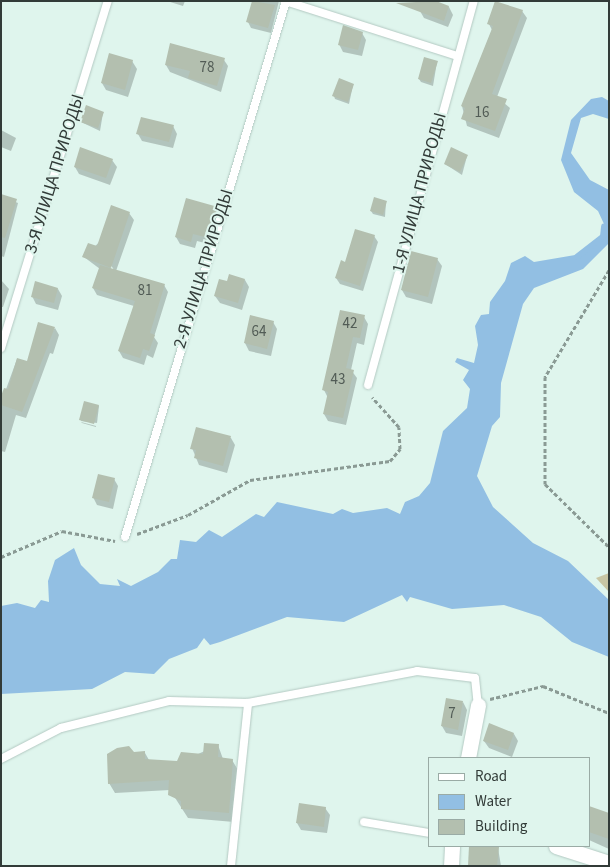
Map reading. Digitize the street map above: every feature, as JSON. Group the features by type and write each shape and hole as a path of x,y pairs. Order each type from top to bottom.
{"street":[{"path":"468,757 478,705"},
{"path":"451,866 452,847"},
{"path":"559,847 609,863"}],"lane":[{"name":"3-Я УЛИЦА ПРИРОДЫ","path":"1,348 108,1"},
{"path":"285,1 457,56"},
{"name":"2-Я УЛИЦА ПРИРОДЫ","path":"126,537 285,1"},
{"name":"1-Я УЛИЦА ПРИРОДЫ","path":"368,385 457,56 474,1"},
{"path":"1,759 61,728 169,701 248,703 417,670 475,678 478,705"},
{"path":"231,866 248,703"},
{"path":"364,822 428,833"}],"path":[{"path":"609,270 545,377 545,484 609,547"},
{"path":"1,557 62,531 91,539 126,537 188,515 250,480 390,461 400,449 399,427 368,392 368,385"},
{"path":"478,705 543,686 609,713"}],"shaded area":[{"path":"609,573 609,592 596,578"}],"water":[{"path":"602,97 609,101 609,119 593,114 581,118 571,153 590,180 609,190 609,243 583,269 534,288 523,304 501,383 500,417 492,426 477,476 493,507 533,543 568,561 609,600 609,657 572,642 541,617 504,605 452,609 410,597 407,602 402,595 344,622 287,617 210,645 204,638 197,648 169,659 154,674 125,672 92,689 1,694 1,606 17,603 35,608 41,600 49,602 48,581 55,560 74,548 81,565 100,584 120,586 117,579 131,586 158,572 171,559 177,559 180,540 196,542 209,530 222,537 256,514 264,517 277,502 333,514 342,509 353,513 387,508 400,514 405,502 419,496 430,483 443,431 467,408 470,389 463,380 469,370 455,362 457,358 474,363 478,345 475,326 481,315 489,314 490,302 505,281 511,263 525,256 534,262 581,254 603,237 604,224 598,211 574,192 561,160 571,120 591,99"}],"building":[{"path":"252,1 275,5 268,28 246,22"},
{"path":"436,1 449,6 444,21 396,3"},
{"path":"495,1 523,10 492,94 507,99 495,131 461,119 465,108 461,106 493,26 487,24"},
{"path":"343,25 363,32 358,50 338,45"},
{"path":"170,43 225,58 217,86 188,78 190,71 165,65"},
{"path":"109,53 133,60 125,90 101,83"},
{"path":"424,57 438,61 431,83 418,79"},
{"path":"339,78 354,84 348,102 332,96"},
{"path":"86,105 104,112 98,128 80,122"},
{"path":"141,117 174,125 169,142 136,134"},
{"path":"80,147 113,159 106,178 74,167"},
{"path":"451,147 468,155 460,172 444,164"},
{"path":"1,194 17,199 5,238 1,237"},
{"path":"374,197 387,201 383,215 370,211"},
{"path":"186,198 218,207 209,238 193,234 191,242 175,237"},
{"path":"111,205 130,212 111,268 82,257 88,243 97,246"},
{"path":"355,229 375,235 360,286 335,278 341,260 345,262"},
{"path":"411,251 438,258 428,297 401,290"},
{"path":"100,265 165,284 150,333 155,335 149,351 143,349 140,358 118,351 135,301 92,288"},
{"path":"229,274 245,279 238,303 214,296 219,279 227,281"},
{"path":"35,281 58,288 54,303 31,297"},
{"path":"340,310 365,315 360,338 353,337 346,368 354,370 343,418 323,414 328,392 322,390"},
{"path":"250,315 274,321 267,349 244,343"},
{"path":"38,322 55,327 22,412 1,405 1,396 4,388 8,389 17,358 27,361"},
{"path":"84,401 99,405 94,424 79,420"},
{"path":"196,427 231,436 223,466 194,458 196,450 190,449"},
{"path":"98,474 115,478 109,502 92,498"},
{"path":"446,698 463,701 458,730 441,726"},
{"path":"489,723 514,733 508,750 483,741"},
{"path":"204,743 219,744 218,757 233,759 229,813 181,809 181,801 168,795 169,780 108,784 107,754 117,748 129,746 134,752 145,751 145,759 177,761 181,752 203,754"},
{"path":"299,803 326,807 324,827 296,823"},
{"path":"590,806 609,813 609,839 590,832"},
{"path":"469,847 499,847 497,866 468,866"}],"waterway":[{"path":"577,257 603,237 604,227"}]}
